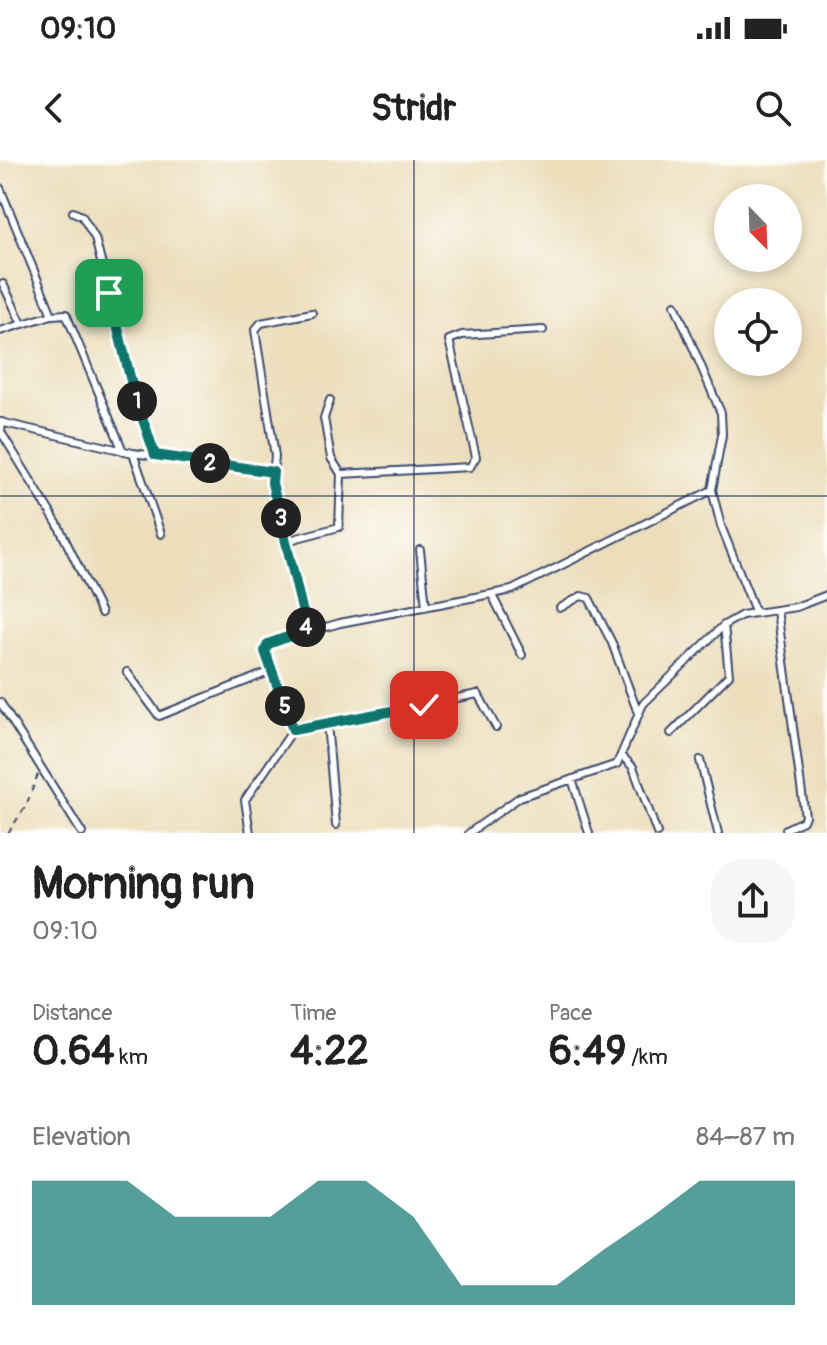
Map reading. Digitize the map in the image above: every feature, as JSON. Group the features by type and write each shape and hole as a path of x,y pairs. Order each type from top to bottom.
{"street":[{"path":"0,188 52,315"},
{"path":"73,212 82,216 95,238 134,393 155,455"},
{"path":"3,284 22,324"},
{"path":"675,305 721,413 722,435 712,490 721,526 755,611"},
{"path":"0,331 64,313 123,451"},
{"path":"307,630 272,483 275,456 255,327 312,313"},
{"path":"341,474 470,467 476,457 449,340 462,335 543,330"},
{"path":"286,541 338,528 341,474 331,458 325,428 324,412 330,400"},
{"path":"101,613 58,525 1,432 1,422 133,453 273,472"},
{"path":"133,453 161,534"},
{"path":"293,730 265,647 307,630 519,588 712,490"},
{"path":"420,550 426,606"},
{"path":"492,595 522,655"},
{"path":"469,833 520,797 607,770 623,757 638,713 724,625 755,611 796,607 827,595"},
{"path":"560,608 581,596 589,598 612,643 638,713"},
{"path":"777,610 805,816 803,821 786,829"},
{"path":"671,733 729,675 724,625"},
{"path":"127,672 159,716 271,671"},
{"path":"250,833 245,800 293,730 478,694 496,727"},
{"path":"0,702 82,833"},
{"path":"327,723 336,825"},
{"path":"623,757 633,767 657,833"},
{"path":"700,760 718,833"},
{"path":"572,779 589,833"}],"path":[{"path":"8,833 26,806 41,768"}],"route":[{"path":"109,293 134,393 155,455 273,472 272,483 307,630 268,644 265,651 293,730 424,705"}]}
